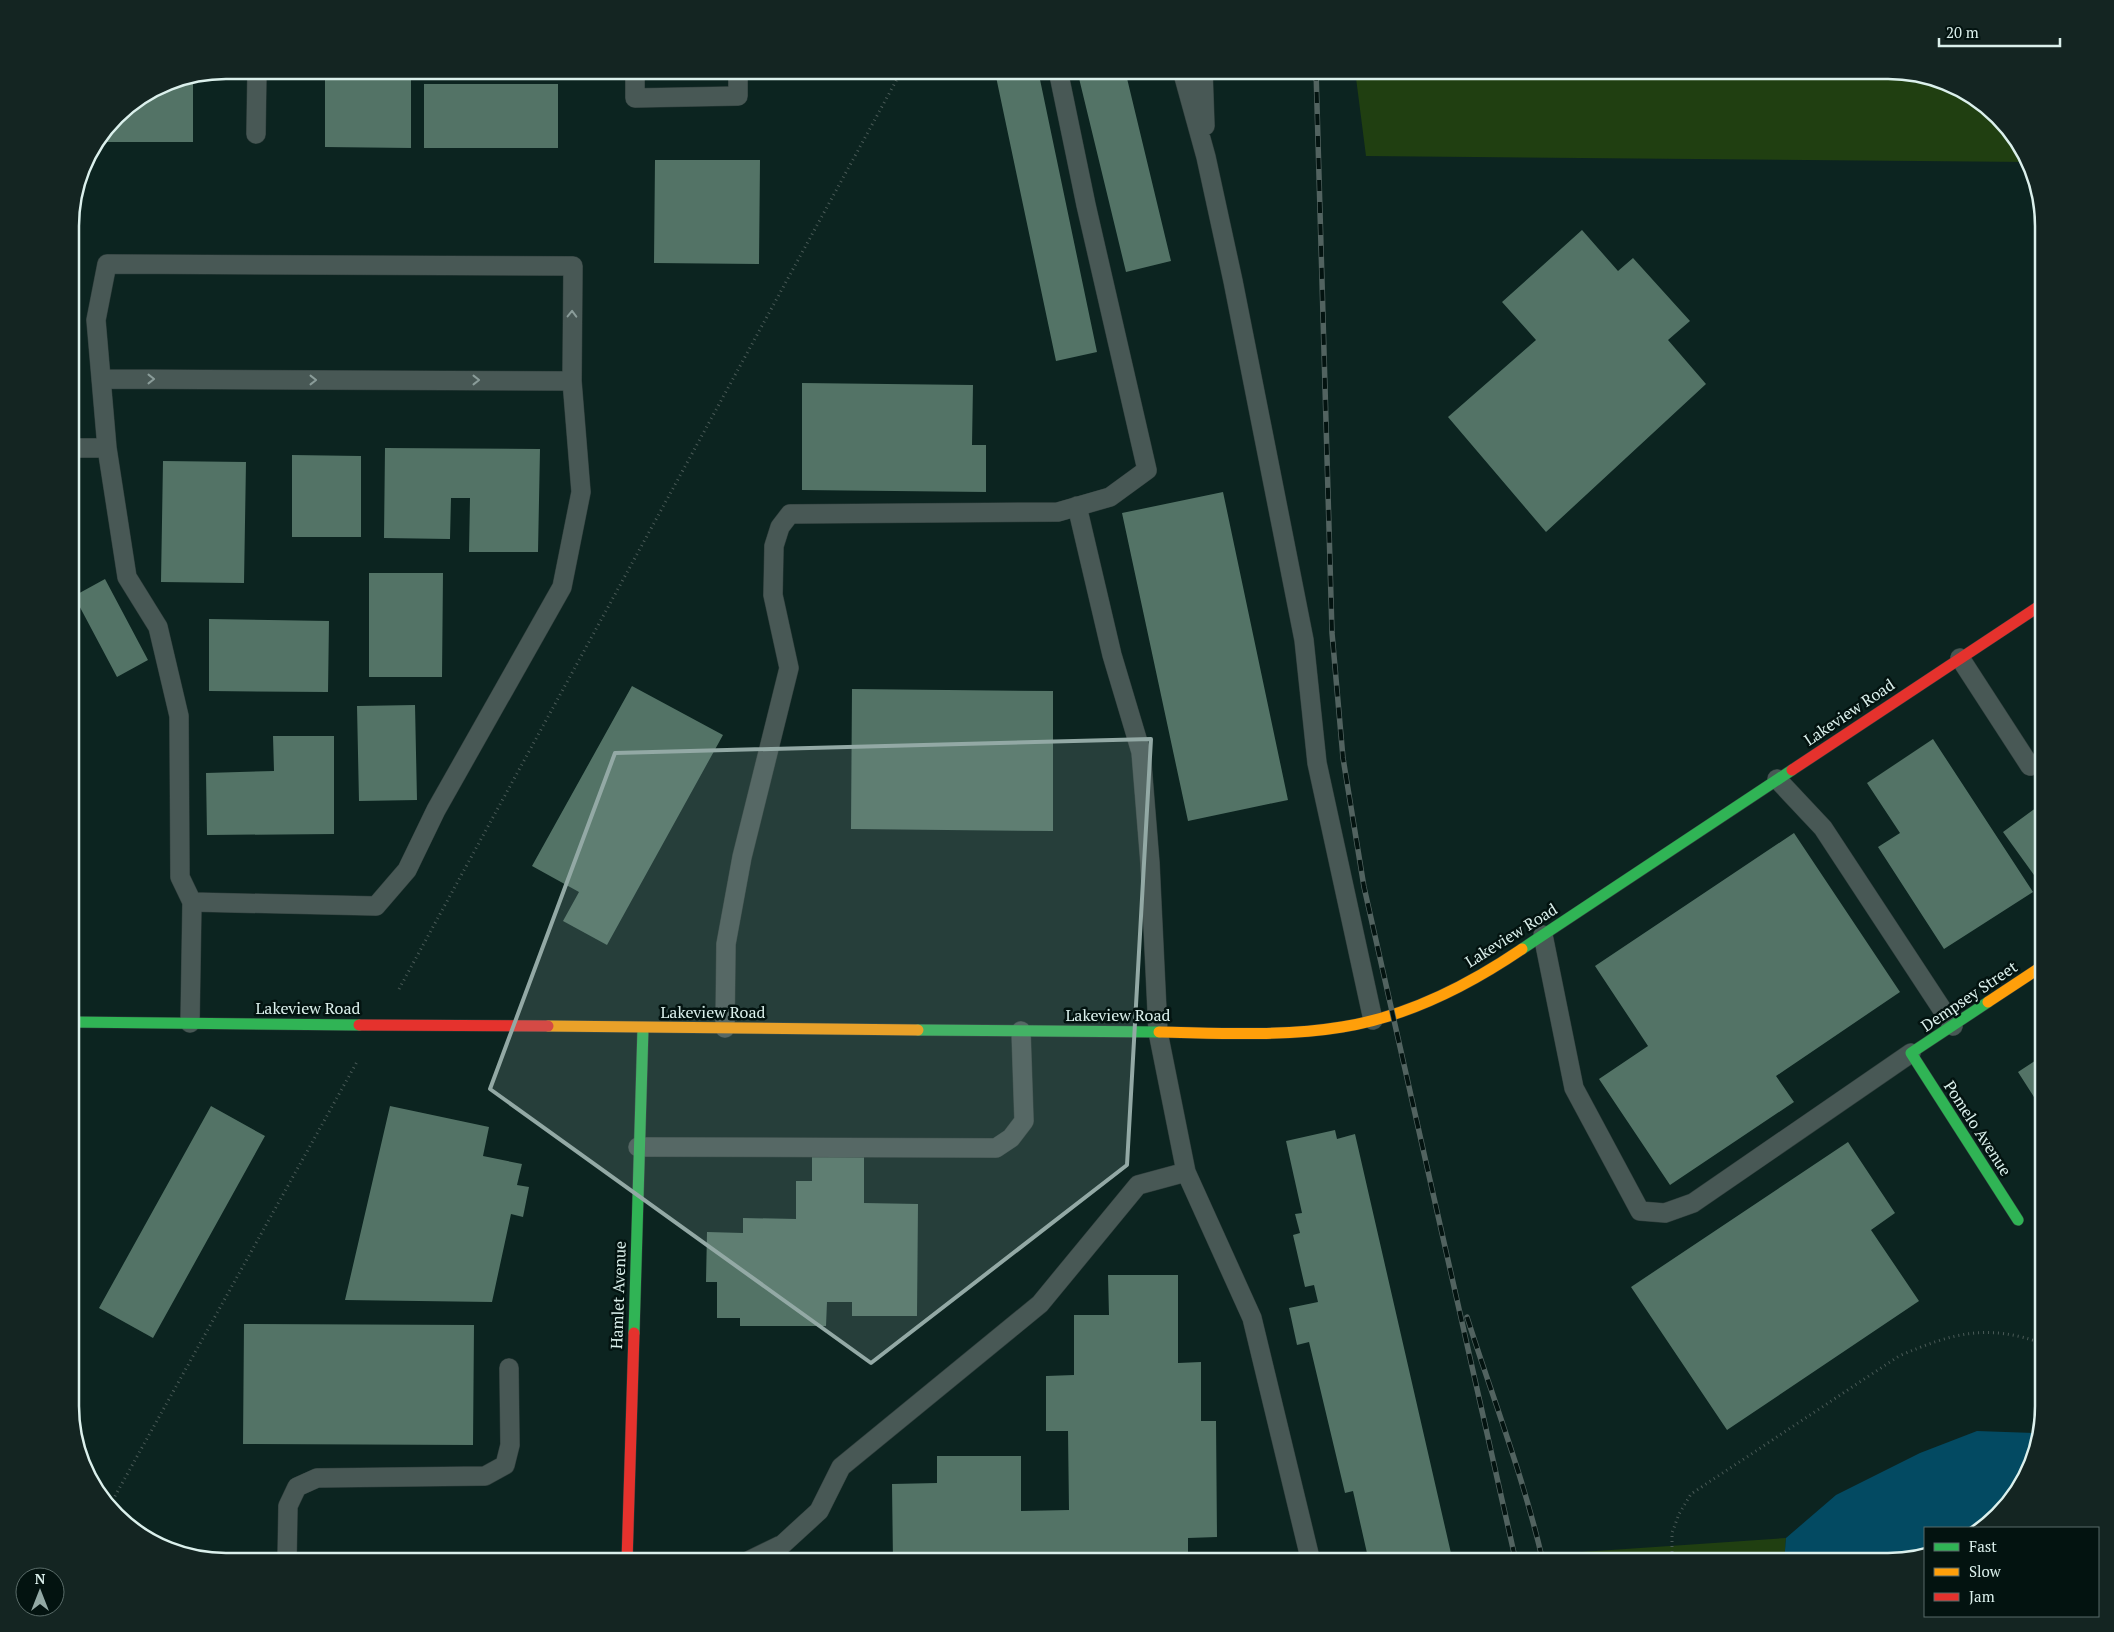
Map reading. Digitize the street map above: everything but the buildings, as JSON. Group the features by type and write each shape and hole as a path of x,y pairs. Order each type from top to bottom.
{"main road":[{"name":"Lakeview Road","path":"79,1022 1255,1033 1313,1031 1353,1025 1392,1015 1428,1001 1512,956 2035,608"},
{"name":"Dempsey Street","path":"1911,1054 2035,971"},
{"name":"Hamlet Avenue","path":"627,1553 643,1028"},
{"name":"Pomelo Avenue","path":"1911,1054 2018,1220"}],"lane":[{"path":"256,134 257,79"},
{"path":"635,79 635,98 738,96 738,79"},
{"path":"725,1028 726,944 737,880 788,668 772,595 774,546 780,527 790,514 1058,512 1110,497 1147,470 1086,205 1060,79"},
{"path":"1184,79 1206,157 1233,281 1304,640 1317,763 1373,1020"},
{"path":"1204,79 1206,157"},
{"path":"190,1023 192,902 180,877 179,716 158,627 128,576 107,448 96,320 107,264 573,266 572,381 581,492 562,587 436,810 407,870 376,906 192,902"},
{"path":"102,379 572,381"},
{"path":"79,448 107,448"},
{"path":"1077,506 1112,656 1141,752 1150,863 1158,1032 1186,1172 1252,1318 1309,1553"},
{"path":"1960,658 2030,766"},
{"path":"1778,779 1823,828 1953,1026"},
{"path":"1544,935 1574,1088 1640,1211 1665,1213 1692,1203 1911,1054"},
{"path":"638,1147 996,1148 1011,1138 1024,1121 1021,1031"},
{"path":"764,1553 783,1544 819,1511 841,1468 1040,1304 1138,1185 1186,1172"},
{"path":"288,1553 288,1506 297,1487 317,1478 485,1476 505,1465 510,1445 509,1368"}],"path":[{"path":"113,1500 338,1094 379,1025 897,79"},
{"path":"1672,1553 1672,1533 1679,1514 1691,1494 1899,1356 1933,1342 1975,1332 2007,1333 2035,1341"}],"highlighted area":[{"path":"1151,739 1127,1165 871,1363 490,1089 615,753"}],"green space":[{"path":"1356,79 1897,79 1935,87 1953,94 1978,109 1999,129 2020,162 1366,156"},
{"path":"1786,1538 1785,1553 1567,1553"}],"water":[{"path":"1977,1431 2032,1433 2020,1471 2005,1496 1972,1527 1924,1527 1924,1548 1907,1552 1785,1553 1786,1538 1836,1495 1920,1453"}],"railway":[{"path":"1316,79 1332,633 1343,758 1364,887 1514,1553"},
{"path":"1467,1317 1527,1500 1541,1553"}],"traffic: fast":[{"path":"1522,949 1792,770"},
{"path":"1988,1002 1911,1053 2018,1220"},
{"path":"79,1022 359,1025"},
{"path":"634,1333 643,1028"},
{"path":"918,1030 1159,1032"}],"traffic: slow":[{"path":"1159,1032 1297,1032 1342,1027 1366,1022 1390,1016 1436,998 1481,975 1522,949"},
{"path":"1988,1002 2035,971"},
{"path":"548,1026 918,1030"}],"traffic: jam":[{"path":"1792,770 2035,609"},
{"path":"359,1025 548,1026"},
{"path":"627,1553 634,1333"}]}
